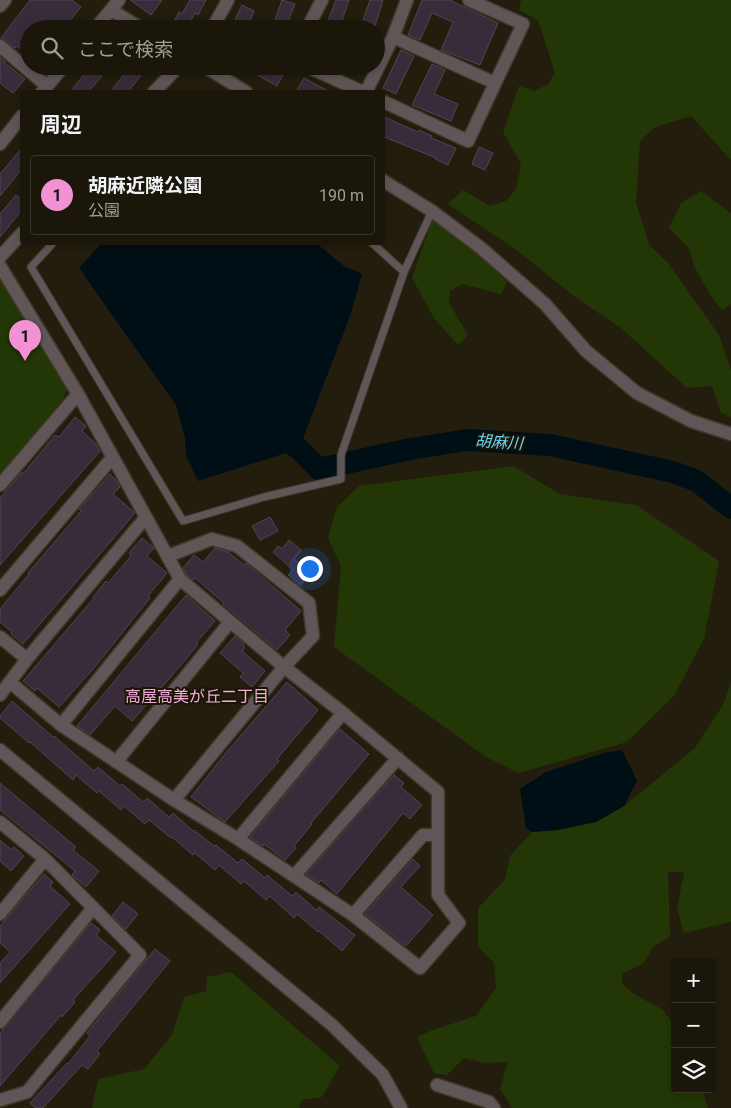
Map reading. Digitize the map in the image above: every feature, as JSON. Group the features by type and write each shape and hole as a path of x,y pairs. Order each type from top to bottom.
{"street":[{"path":"0,6 5,0"},
{"path":"220,20 228,0"},
{"path":"312,20 322,0"},
{"path":"385,53 407,0"},
{"path":"385,102 468,140 523,24 469,0"},
{"path":"102,20 115,5 132,20"},
{"path":"393,37 495,83"},
{"path":"0,46 20,66"},
{"path":"30,75 44,89 56,75"},
{"path":"156,90 170,75"},
{"path":"219,75 243,90"},
{"path":"326,75 360,90"},
{"path":"366,90 374,75"},
{"path":"0,144 20,119"},
{"path":"385,182 432,211 481,248 538,298 586,351 637,393 691,421 731,434"},
{"path":"0,257 20,235"},
{"path":"0,266 78,394 180,579 284,668 343,712 438,792 438,895 459,923 420,968 352,915 238,839 174,800 60,725 11,683"},
{"path":"0,485 78,394"},
{"path":"0,590 112,458"},
{"path":"0,695 11,683 27,659 146,518"},
{"path":"168,556 212,539 237,546 309,602 313,636 174,800"},
{"path":"60,725 180,579"},
{"path":"116,762 230,622"},
{"path":"0,638 27,659"},
{"path":"238,839 343,712"},
{"path":"0,750 332,1025 383,1075 401,1108"},
{"path":"294,876 398,758"},
{"path":"0,822 45,860 140,955 27,1092 0,1100"},
{"path":"352,915 424,835 438,835"},
{"path":"0,914 45,860"},
{"path":"0,1022 93,908"},
{"path":"437,1085 489,1102 494,1108"}],"lane":[{"path":"51,245 31,267 183,521 264,497 340,478 341,455 404,272 432,211"},
{"path":"374,245 404,272"}],"green space":[{"path":"521,0 731,0 731,160 691,116 655,127 640,141 636,202 649,245 668,263 719,335 731,370 731,417 721,413 712,386 687,388 621,328 575,297 514,248 447,204 463,190 490,206 506,201 516,189 521,164 503,132 519,86 534,91 548,84 555,73 538,20 519,10"},
{"path":"701,191 731,213 731,304 722,310 711,296 694,266 689,248 669,228 681,203"},
{"path":"432,220 473,248 507,282 501,294 462,284 450,291 449,303 468,335 458,345 434,318 412,278"},
{"path":"0,277 67,388 63,399 50,416 0,475"},
{"path":"513,466 560,494 636,505 719,561 704,639 674,696 627,742 519,773 486,757 334,647 341,566 328,538 337,507 359,486"},
{"path":"731,683 731,922 684,933 677,909 684,872 668,872 670,936 653,947 644,963 622,974 622,984 634,994 663,1010 671,1021 671,1093 703,1093 708,1108 512,1108 500,1089 508,1062 484,1063 464,1058 447,1075 434,1073 417,1037 476,1016 496,988 494,963 478,946 478,908 505,880 510,856 532,832 557,830 596,822 624,806 695,748 723,705"},
{"path":"231,972 340,1066 322,1097 302,1100 299,1108 92,1108 98,1079 144,1069 172,1035 184,997 206,991 207,977"}],"shaded area":[{"path":"100,245 318,245 344,266 362,274 351,313 299,449 198,481 186,455 185,438 176,405 79,268"},
{"path":"622,750 637,781 624,806 596,822 557,830 532,832 526,828 520,789 546,772 604,753"}],"building":[{"path":"30,0 72,0 81,7 70,20 20,20 20,48 17,46 15,48 1,38"},
{"path":"130,0 162,0 151,15"},
{"path":"190,0 206,0 198,15 195,13 191,20 175,20 179,12 182,14"},
{"path":"282,0 295,4 289,20 275,20"},
{"path":"336,0 349,0 342,20 328,20"},
{"path":"370,0 383,0 377,20 363,20"},
{"path":"422,0 450,0 498,23 480,65 441,50 453,22 432,13 420,40 408,35"},
{"path":"242,5 254,11 250,20 235,20"},
{"path":"401,50 414,56 396,94 383,88"},
{"path":"0,57 25,79 13,93 0,83"},
{"path":"432,64 445,70 434,94 458,104 451,121 412,105"},
{"path":"84,75 102,76 90,90 72,90"},
{"path":"124,75 141,75 130,90 112,90"},
{"path":"257,75 283,75 277,86"},
{"path":"304,78 326,90 297,90"},
{"path":"385,117 418,132 419,130 432,136 431,138 456,148 448,165 436,158 385,137"},
{"path":"479,147 493,153 485,170 472,164"},
{"path":"20,150 20,171 0,196 0,174"},
{"path":"16,195 20,198 20,212 0,237 0,214"},
{"path":"75,417 86,426 82,431 96,444 100,451 0,565 0,498 22,472 23,474 55,435 59,437"},
{"path":"110,474 120,487 113,494 135,513 23,644 0,622 0,609 81,511 79,509"},
{"path":"270,517 278,531 260,540 252,526"},
{"path":"142,538 154,548 147,556 167,573 148,596 150,598 94,668 59,707 37,688 35,691 23,681 94,598 106,581 108,583 131,556 129,553"},
{"path":"289,540 301,550 294,559 311,573 301,585 288,575 293,570 273,552 278,546 282,549"},
{"path":"215,548 228,552 244,565 246,563 301,611 285,630 290,635 277,650 195,578 193,580 186,574 183,568 194,555 203,562"},
{"path":"186,595 215,621 196,643 198,644 182,664 132,721 115,706 90,735 77,726"},
{"path":"235,636 244,644 245,648 242,651 265,671 252,687 240,677 243,673 220,653"},
{"path":"287,682 318,710 277,759 279,761 225,822 191,797 224,755"},
{"path":"12,701 94,771 98,767 143,802 147,798 169,817 173,813 193,831 214,846 216,845 238,863 242,859 265,878 267,875 292,896 296,892 316,910 319,907 355,935 342,951 297,914 294,918 270,896 266,900 244,881 241,884 219,865 215,870 149,820 145,824 124,806 121,810 76,775 73,780 0,718"},
{"path":"340,729 369,754 311,823 294,846 296,848 285,860 264,844 263,846 250,837"},
{"path":"394,775 404,783 401,787 422,805 410,819 403,813 337,894 321,880 319,883 306,874"},
{"path":"0,783 76,847 73,850 99,871 86,887 72,875 75,871 0,810"},
{"path":"0,840 12,850 14,847 24,856 11,871 0,861"},
{"path":"413,859 420,866 401,887 433,915 406,946 365,914"},
{"path":"44,874 53,882 50,886 70,904 0,983 0,963 10,952 0,943 0,926"},
{"path":"123,902 138,914 126,929 112,916"},
{"path":"91,923 100,930 96,935 116,952 73,1000 75,1002 62,1017 61,1015 0,1086 0,1033"},
{"path":"155,949 170,961 97,1051 100,1054 88,1069 82,1065 43,1108 35,1108 30,1103 68,1064 90,1036 87,1033"}],"waterway":[{"name":"胡麻川","path":"274,432 299,449 319,469 410,449 467,440 550,445 673,472 697,481 731,508"}],"place":[{"name":"胡麻近隣公園","path":"25,361"}],"district":[{"name":"高屋高美が丘二丁目","path":"197,696"}]}
